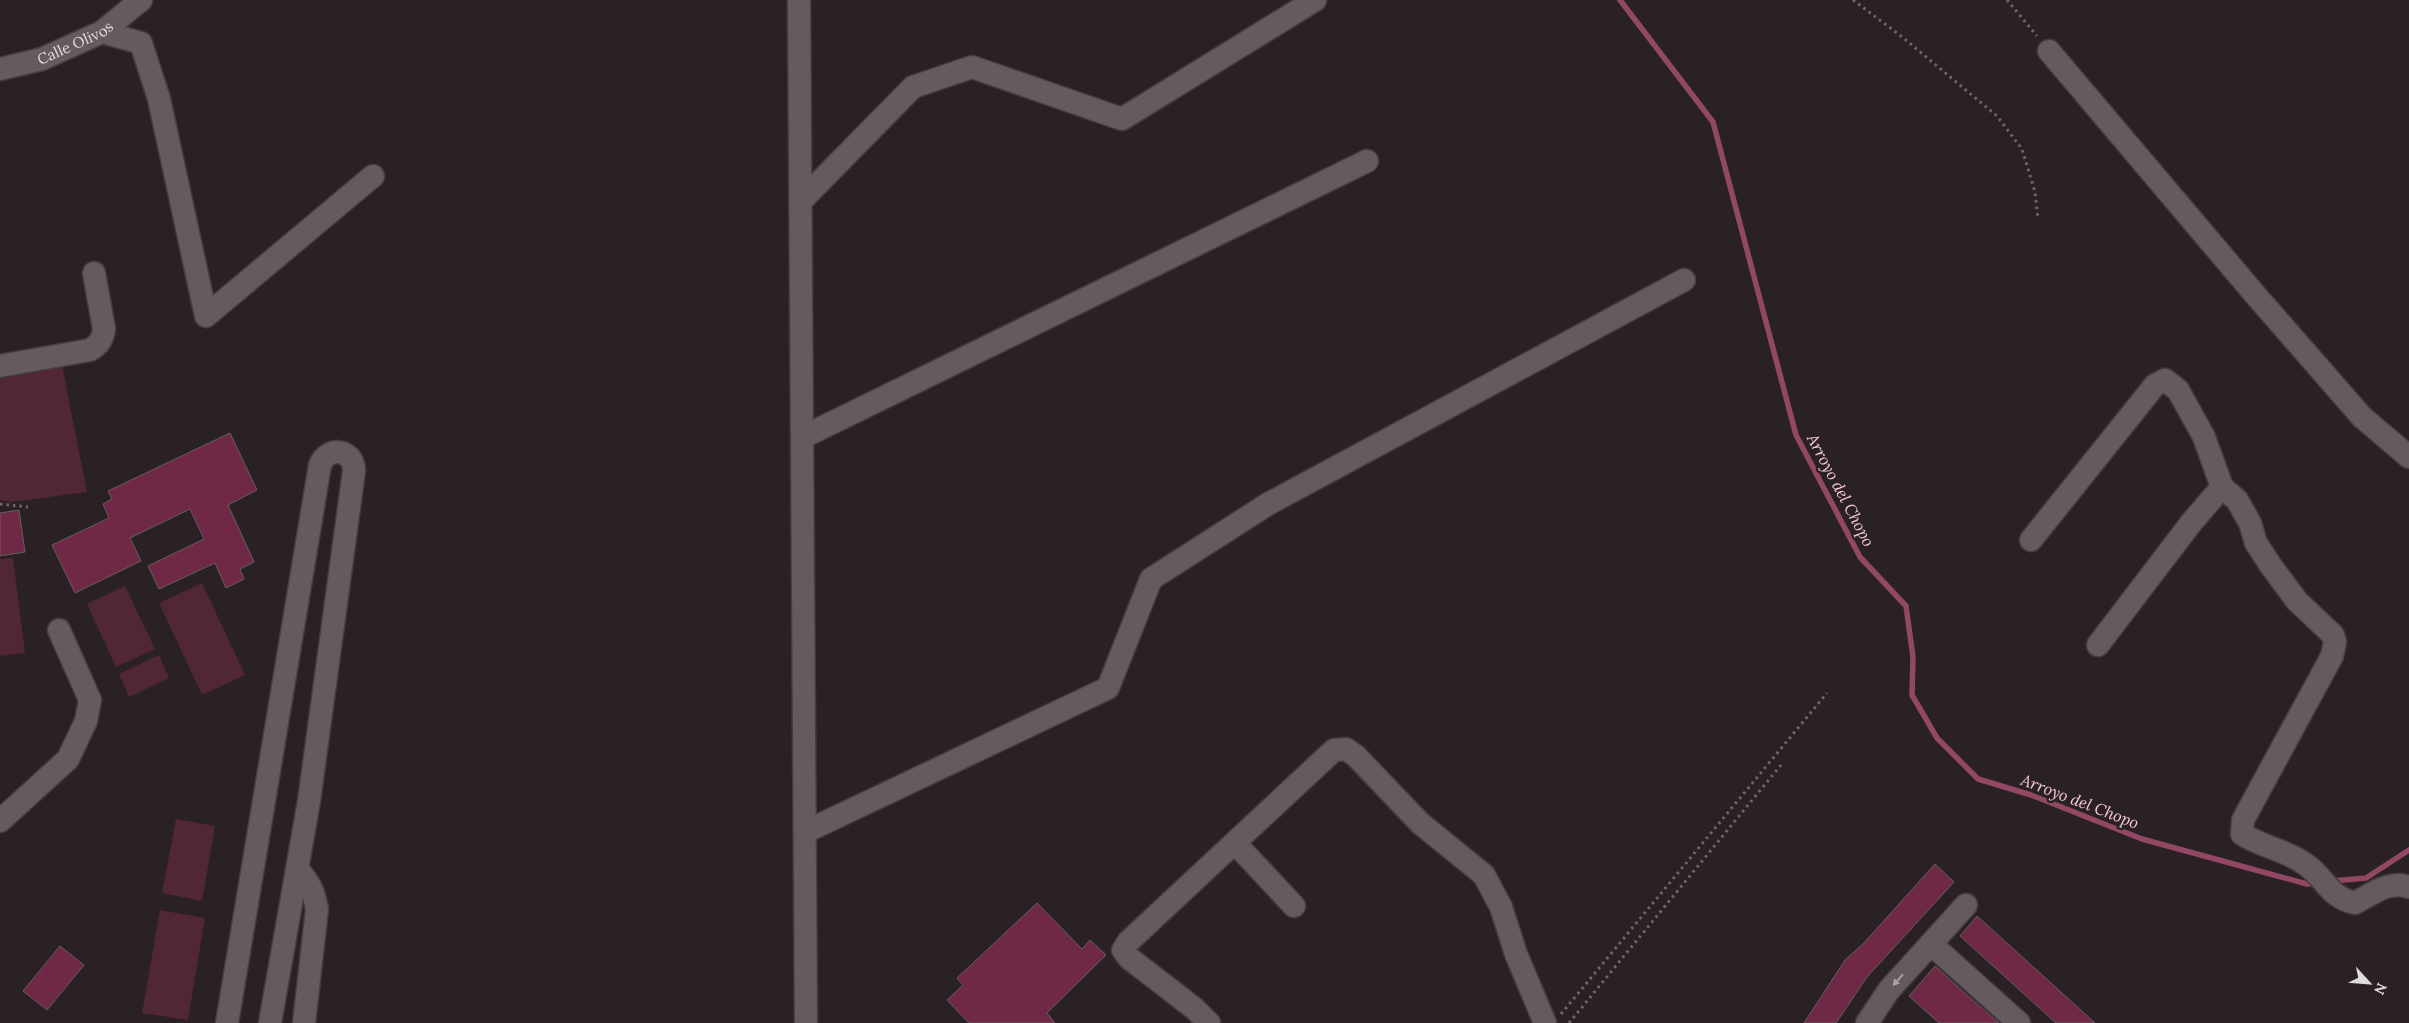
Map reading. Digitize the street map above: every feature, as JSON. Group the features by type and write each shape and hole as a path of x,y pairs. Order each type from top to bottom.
{"street":[{"name":"Calle Olivos","path":"0,69 42,59 102,32 141,0"},
{"path":"799,0 806,1023"},
{"path":"801,201 913,87 972,67 1122,119 1315,0"},
{"path":"102,32 141,43 159,99 206,316 372,176"},
{"path":"2049,51 2258,298 2362,417 2409,457"},
{"path":"803,436 1367,161"},
{"path":"0,366 90,350 96,346 104,336 104,329 94,273"},
{"path":"805,832 1108,688 1151,579 1268,504 1684,280"},
{"path":"2031,540 2155,385 2165,380 2178,390 2204,437 2222,487 2237,500 2250,523 2256,543 2271,566 2312,617 2329,629 2335,642 2332,656 2243,820 2242,834 2254,842 2305,863 2316,872 2330,890 2341,900 2355,904 2383,887 2395,884 2409,888"},
{"path":"227,1023 320,465 327,455 337,451 348,455 352,459 354,471 309,801 270,1023"},
{"path":"2098,645 2191,523 2222,487"},
{"path":"0,821 68,760 86,721 90,700 59,630"},
{"path":"1200,1020 1129,958 1123,950 1128,942 1334,750 1346,749 1356,756 1420,823 1484,875 1501,906 1516,954 1552,1019"},
{"path":"1235,843 1294,906"},
{"path":"297,869 308,880 315,894 317,909 304,1023"},
{"path":"1867,1023 1889,990 1966,905"},
{"path":"1931,944 2019,1023"}],"path":[{"path":"1853,0 1901,36 1997,116 2022,150 2035,192 2038,219"},
{"path":"2007,0 2049,51"},
{"path":"0,504 28,507"},
{"path":"1552,1019 1827,693"},
{"path":"1569,1023 1781,766"}],"shaded area":[{"path":"62,365 87,492 11,502 0,500 0,376"},
{"path":"13,558 25,653 0,656 0,559"},
{"path":"202,583 245,675 202,695 159,603"},
{"path":"125,586 155,649 116,667 87,604"},
{"path":"159,655 169,678 129,697 119,674"},
{"path":"176,819 215,826 202,901 162,893"},
{"path":"160,910 205,918 188,1020 142,1013"}],"building":[{"path":"230,433 257,490 228,505 254,562 240,569 244,579 226,588 215,563 159,589 148,566 204,539 190,509 130,538 141,561 75,593 52,545 109,518 103,504 112,499 108,491"},
{"path":"19,510 25,552 0,556 0,513"},
{"path":"1935,864 1954,882 1867,977 1836,1023 1804,1023 1845,960 1863,944"},
{"path":"1037,903 1082,949 1090,940 1106,955 1047,1013 1055,1023 969,1023 947,1000 963,985 957,978"},
{"path":"1977,916 2095,1023 2056,1023 1960,936"},
{"path":"60,946 84,965 47,1010 23,991"},
{"path":"1935,966 1999,1023 1939,1023 1909,996"}],"waterway":[{"name":"Arroyo del Chopo","path":"1620,0 1713,122 1796,435 1860,557 1906,606 1913,657 1912,695 1937,738 1978,779 2031,795 2142,839 2307,884 2318,883"},
{"name":"Arroyo del Chopo","path":"2332,881 2366,878 2409,850"}]}
